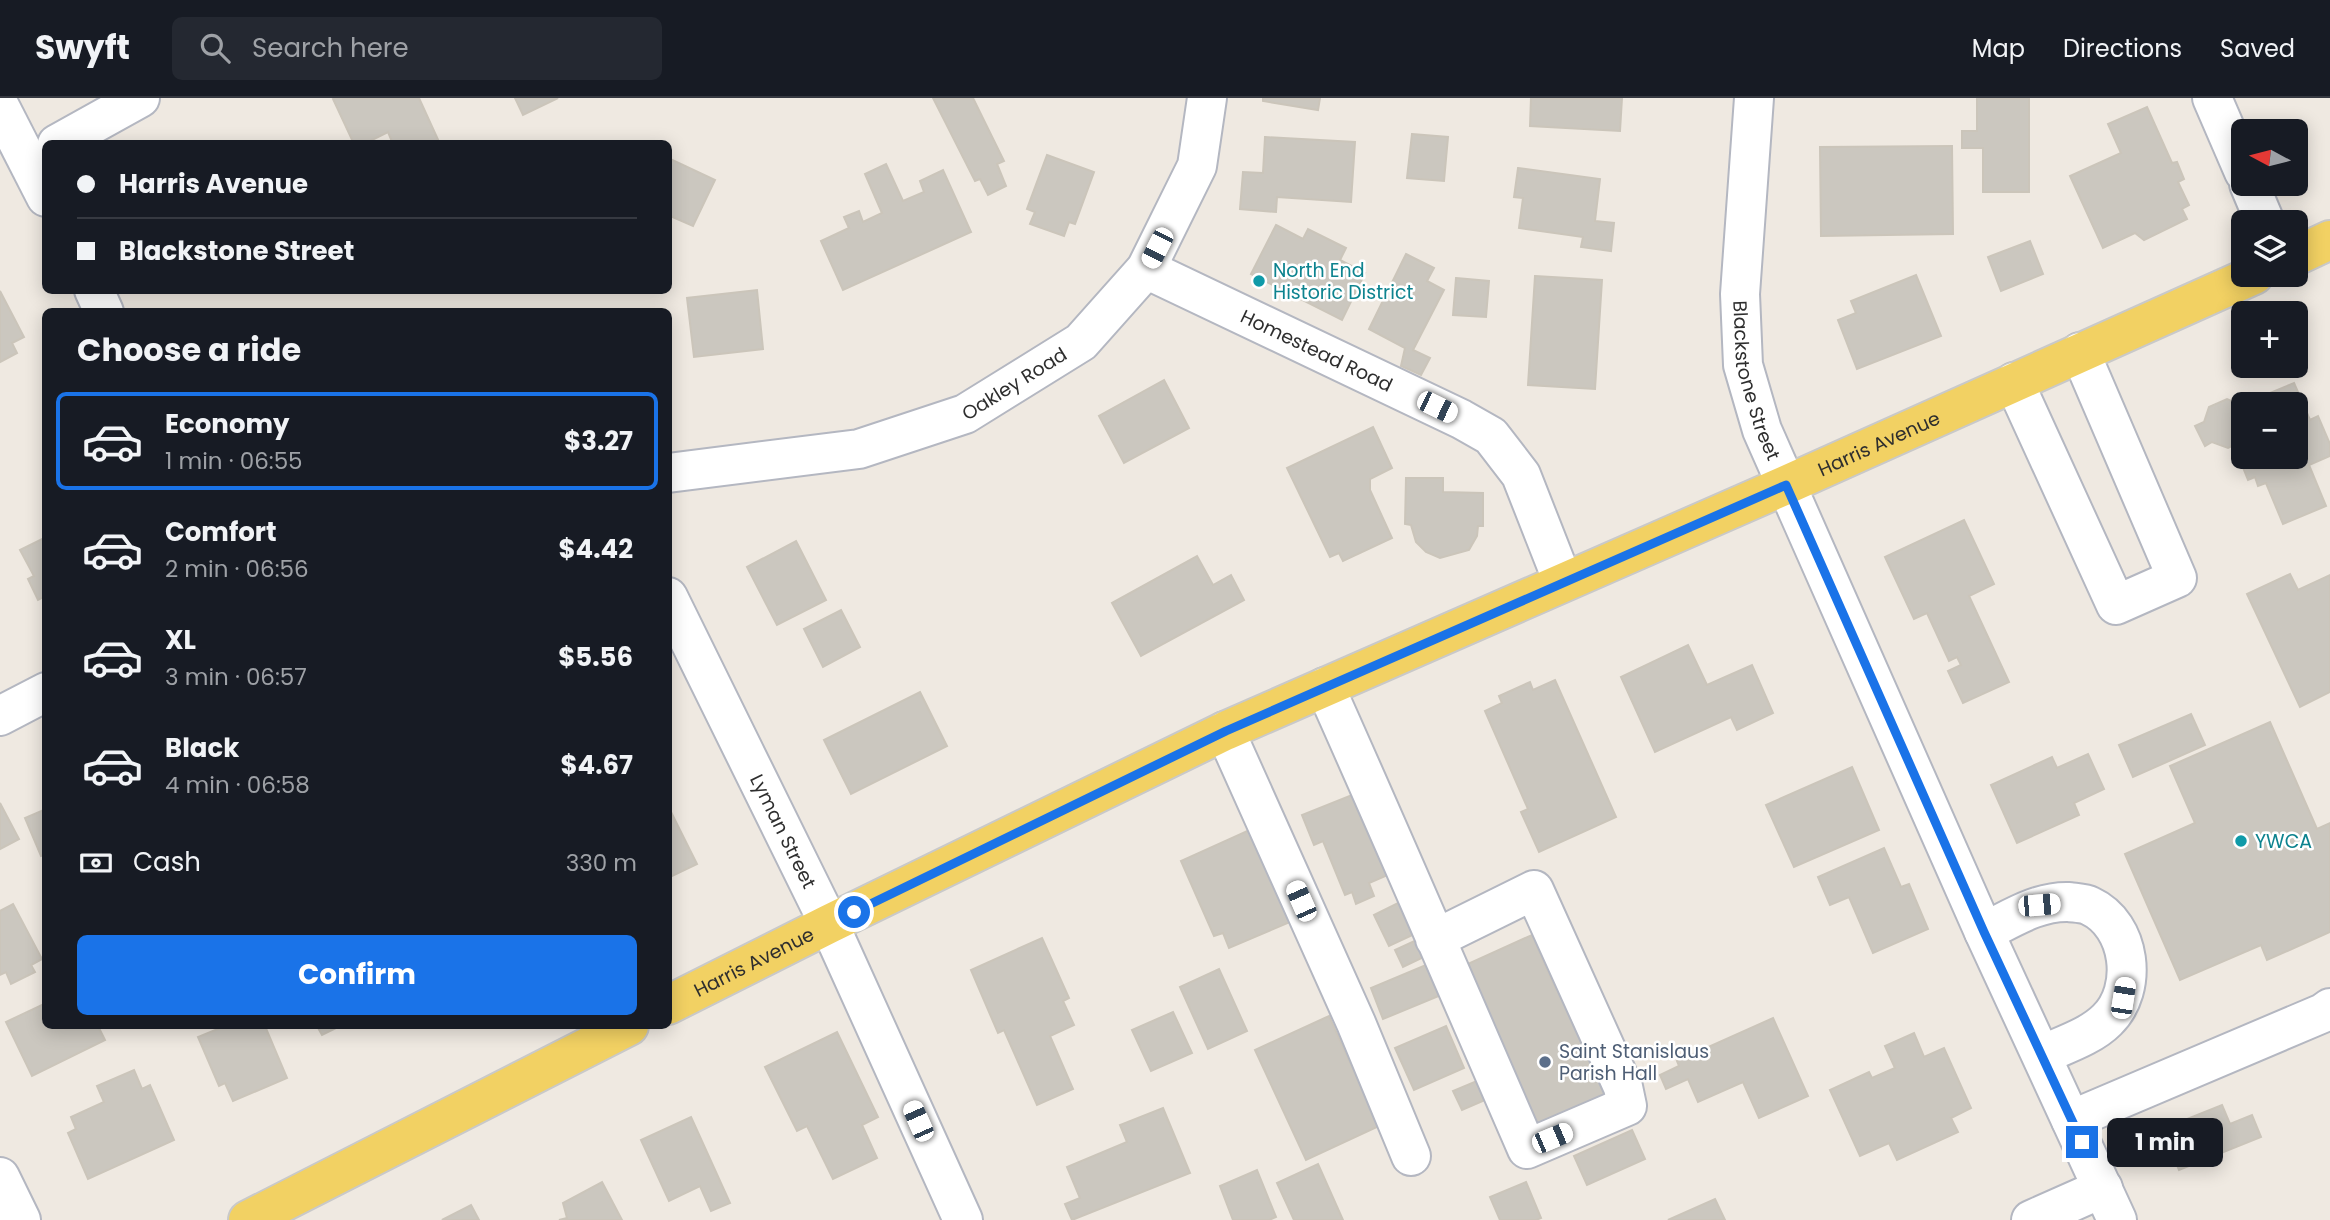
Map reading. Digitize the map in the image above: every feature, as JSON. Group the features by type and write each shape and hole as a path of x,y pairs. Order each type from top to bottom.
{"main road":[{"path":"2308,250 2330,240"},
{"name":"Harris Avenue","path":"672,1003 1226,731 1786,485 2231,285"},
{"path":"248,1220 623,1029"}],"street":[{"path":"63,140 140,98"},
{"name":"Oakley Road","path":"672,472 859,449 965,414 1081,342 1146,269 1197,166 1207,98"},
{"name":"Blackstone Street","path":"1754,98 1740,294 1743,365 1762,430 1984,932 2110,1204"},
{"path":"2212,98 2231,142"},
{"path":"0,107 42,150"},
{"name":"Homestead Road","path":"1146,269 1491,436 1521,475 1563,582"},
{"path":"2014,382 2116,605 2177,578 2080,352"},
{"name":"Lyman Street","path":"672,605 829,924 963,1220"},
{"path":"1325,687 1435,939 1527,1149 1627,1105 1623,1087 1534,890 1435,939"},
{"path":"0,716 42,694"},
{"path":"1226,731 1356,1023 1411,1156"},
{"path":"1984,932 2039,905 2066,902 2089,905 2107,919 2124,945 2127,973 2123,998 2107,1020 2083,1036 2042,1055"},
{"path":"2071,1120 2330,1008"},
{"path":"0,1177 21,1220"},
{"path":"2031,1220 2110,1204"}],"building":[{"path":"419,98 438,140 391,140 388,132 372,140 352,140 333,99"},
{"path":"515,98 558,98 523,115"},
{"path":"933,98 973,98 1004,161 997,164 1006,186 988,195 980,179 975,181"},
{"path":"1263,98 1320,98 1318,110 1263,101"},
{"path":"1531,98 1622,98 1620,131 1530,126"},
{"path":"1977,98 2029,98 2029,192 1983,192 1983,148 1962,148 1962,131 1977,131"},
{"path":"2147,107 2172,163 2177,162 2184,179 2178,182 2189,205 2182,209 2187,219 2144,240 2135,233 2103,248 2070,176 2121,153 2108,124"},
{"path":"1412,134 1448,137 1444,181 1407,178"},
{"path":"1265,137 1355,142 1351,202 1277,197 1276,212 1240,209 1243,172 1263,173"},
{"path":"1952,146 1953,234 1821,236 1820,147"},
{"path":"1047,155 1094,172 1075,224 1069,222 1064,236 1030,224 1035,212 1027,209"},
{"path":"672,160 715,180 693,226 672,217"},
{"path":"886,164 903,201 924,192 920,181 943,170 971,232 843,290 821,241 849,228 844,217 859,211 863,222 882,213 865,174"},
{"path":"1518,168 1600,179 1595,221 1614,223 1611,251 1581,247 1583,237 1519,228 1523,198 1514,197"},
{"path":"1276,225 1303,239 1308,229 1346,248 1340,260 1365,273 1342,320 1251,274"},
{"path":"2030,241 2043,274 2001,291 1988,257"},
{"path":"1406,254 1434,268 1427,281 1444,290 1413,350 1430,358 1421,375 1401,366 1405,348 1369,329"},
{"path":"1916,275 1941,336 1857,369 1838,320 1856,313 1851,301"},
{"path":"1535,276 1602,280 1595,389 1528,385"},
{"path":"1456,278 1489,281 1486,317 1453,315"},
{"path":"757,290 763,349 694,357 687,298"},
{"path":"0,291 24,337 12,343 17,353 0,362"},
{"path":"1164,380 1189,428 1124,463 1099,416"},
{"path":"2294,383 2298,392 2272,392"},
{"path":"2227,399 2231,401 2231,446 2228,448 2212,442 2205,446 2195,426 2204,422 2209,407"},
{"path":"2308,415 2310,420 2318,416 2330,444 2330,456 2309,465 2326,506 2283,524 2266,483 2258,486 2255,477 2248,480 2244,469 2308,469"},
{"path":"1373,427 1392,468 1370,479 1370,490 1392,538 1343,561 1339,553 1330,557 1287,468"},
{"path":"1406,478 1443,478 1443,492 1483,493 1483,526 1478,526 1477,536 1469,550 1440,558 1426,552 1416,542 1411,525 1405,524"},
{"path":"1964,520 1994,584 1969,596 2009,682 1963,703 1948,671 1961,665 1957,657 1949,661 1927,613 1914,619 1885,557"},
{"path":"42,539 42,598 38,600 28,579 34,576 20,550"},
{"path":"796,541 826,600 777,625 747,567"},
{"path":"1197,556 1213,585 1231,575 1244,600 1141,656 1112,603"},
{"path":"2290,574 2298,590 2330,575 2330,692 2300,707 2247,594"},
{"path":"841,610 860,647 823,667 804,629"},
{"path":"1688,645 1707,685 1752,665 1773,713 1737,730 1731,717 1655,752 1621,677"},
{"path":"1555,680 1616,817 1539,852 1521,812 1528,809 1485,711 1502,703 1499,696 1530,682 1533,690"},
{"path":"920,692 947,746 851,794 824,740"},
{"path":"2191,714 2205,745 2133,777 2119,745"},
{"name":"YWCA","path":"2270,722 2317,829 2330,823 2330,932 2267,960 2261,945 2180,980 2125,854 2195,823 2170,766"},
{"path":"2088,754 2104,789 2074,803 2079,815 2017,843 1991,785 2052,757 2057,768"},
{"path":"1852,767 1879,830 1794,867 1766,805"},
{"path":"1357,793 1390,874 1369,883 1374,896 1356,904 1352,892 1345,895 1323,841 1314,845 1302,815"},
{"path":"0,803 19,839 0,849"},
{"path":"42,811 42,856 41,856 25,818"},
{"path":"672,814 697,864 672,876"},
{"path":"1256,827 1290,922 1229,948 1223,933 1214,936 1181,861"},
{"path":"1884,848 1901,887 1909,884 1928,929 1873,953 1849,897 1830,905 1818,877"},
{"path":"1406,899 1421,931 1389,946 1374,915"},
{"path":"13,904 42,959 31,965 35,972 11,984 6,972 0,975 0,911"},
{"name":"Saint Stanislaus Parish Hall","path":"1532,935 1556,989 1561,986 1612,1102 1530,1139 1459,968"},
{"path":"1423,937 1430,954 1403,967 1395,950"},
{"path":"1042,938 1069,998 1063,1001 1074,1025 1050,1036 1073,1089 1037,1105 1004,1030 998,1033 971,970"},
{"path":"1433,962 1446,993 1383,1019 1371,988"},
{"path":"1219,969 1247,1031 1208,1049 1180,987"},
{"path":"42,1005 42,1029 100,1029 105,1040 32,1076 6,1022"},
{"path":"1173,1012 1192,1053 1151,1071 1132,1030"},
{"path":"1329,1016 1379,1126 1306,1160 1255,1050"},
{"path":"1773,1018 1808,1096 1759,1118 1743,1082 1698,1102 1688,1079 1666,1089 1660,1075 1679,1066 1677,1061"},
{"path":"1446,1026 1464,1068 1414,1090 1395,1048"},
{"path":"218,1029 266,1029 287,1078 233,1101 225,1083 219,1086 198,1037"},
{"path":"319,1029 334,1029 322,1035"},
{"path":"837,1032 878,1117 862,1125 877,1158 833,1179 807,1126 797,1131 765,1067"},
{"path":"1914,1033 1924,1057 1944,1048 1971,1108 1951,1118 1958,1132 1897,1160 1889,1143 1860,1156 1830,1090 1869,1072 1872,1078 1895,1068 1885,1046"},
{"path":"134,1070 142,1089 150,1085 174,1140 88,1179 68,1133 76,1129 71,1117 104,1102 97,1086"},
{"path":"1484,1078 1492,1097 1462,1110 1453,1091"},
{"path":"2222,1105 2230,1124 2252,1115 2261,1137 2179,1170 2162,1129"},
{"path":"1163,1108 1190,1173 1072,1220 1065,1204 1080,1198 1067,1167 1127,1142 1120,1125"},
{"path":"691,1117 730,1203 711,1211 700,1186 669,1201 641,1140"},
{"path":"1632,1130 1645,1159 1587,1185 1574,1156"},
{"path":"1318,1164 1343,1220 1294,1220 1277,1183"},
{"path":"1257,1170 1276,1217 1269,1220 1233,1220 1220,1186"},
{"path":"602,1182 622,1220 559,1220 567,1218 563,1203"},
{"path":"1526,1182 1541,1218 1500,1220 1490,1197"},
{"path":"1715,1199 1725,1220 1668,1220"},
{"path":"471,1205 479,1220 442,1220"}],"place":[{"name":"North End Historic District","path":"1259,281"},
{"name":"YWCA","path":"2241,841"},
{"name":"Saint Stanislaus Parish Hall","path":"1545,1062"}],"route":[{"path":"854,912 1226,731 1786,485 1984,932 2082,1142"}]}
